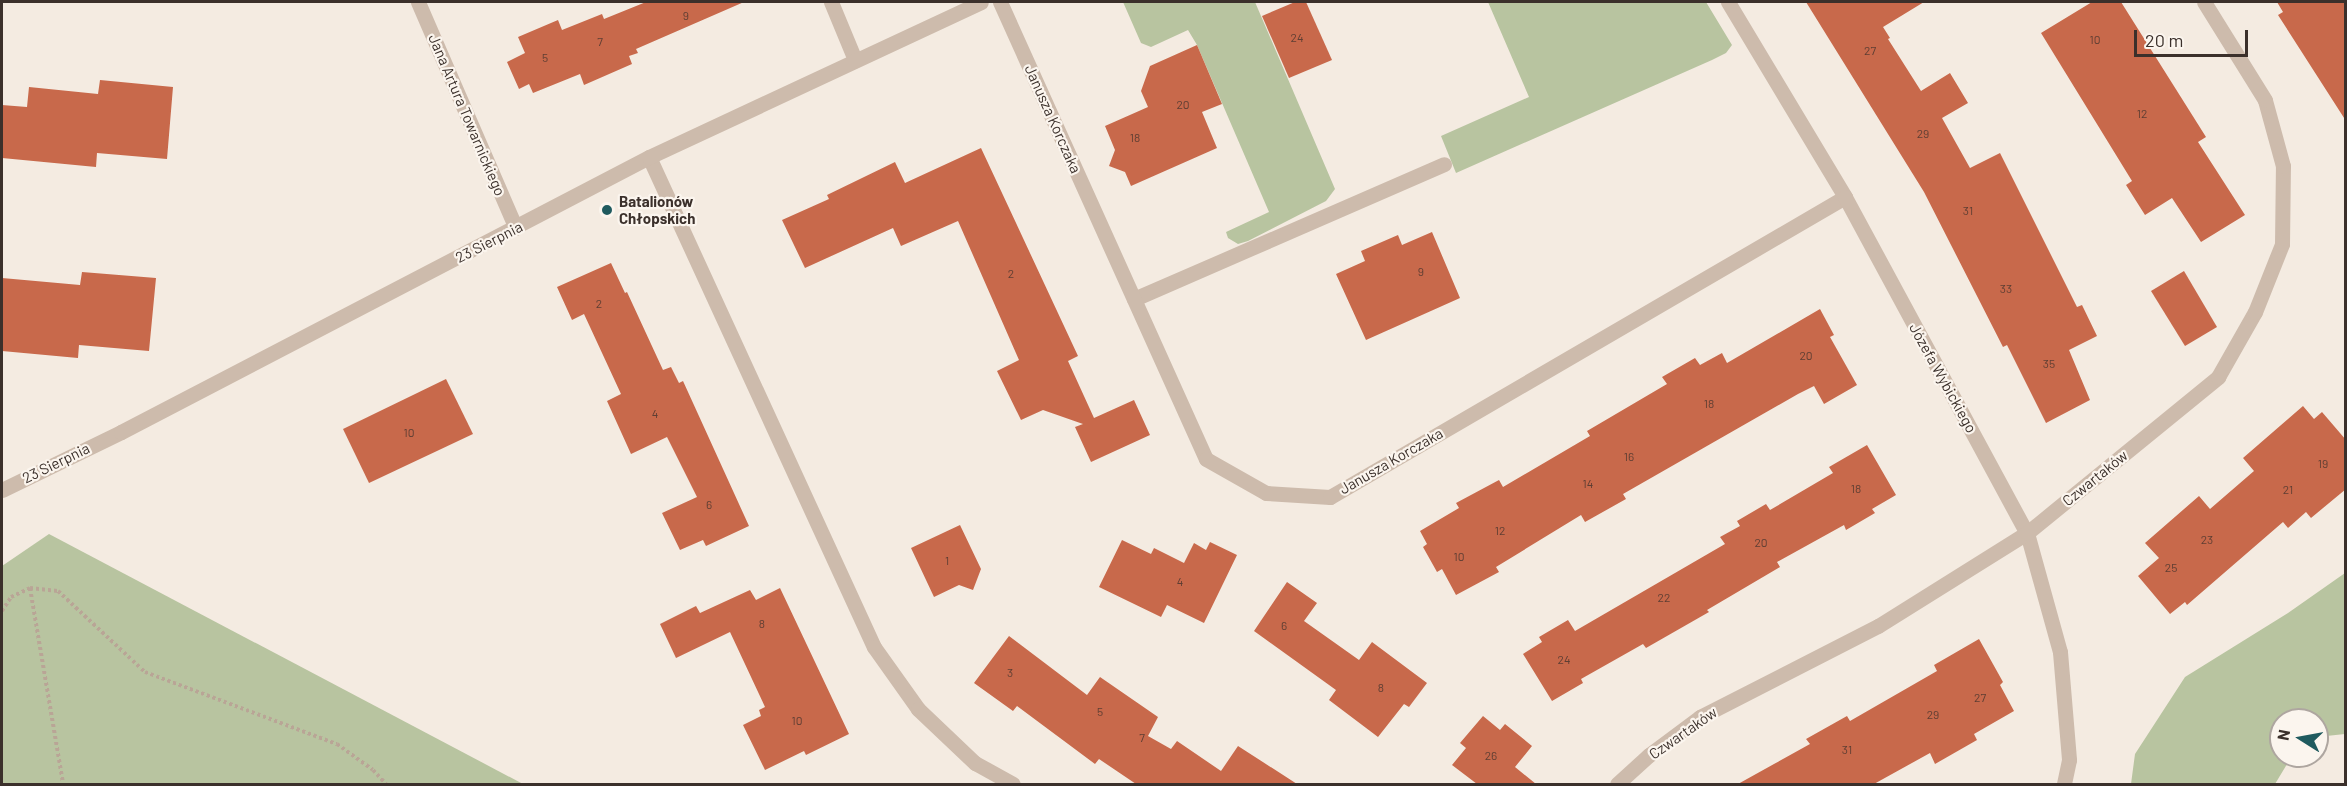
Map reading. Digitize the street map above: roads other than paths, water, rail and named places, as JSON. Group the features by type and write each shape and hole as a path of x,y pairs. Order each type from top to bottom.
{"street":[{"name":"Jana Artura Towarnickiego","path":"418,2 516,228"},
{"path":"831,2 855,60"},
{"name":"23 Sierpnia","path":"2,490 121,432 649,157 981,2"},
{"name":"Janusza Korczaka","path":"1000,2 1206,459 1266,493 1330,497 1845,197"},
{"name":"Józefa Wybickiego","path":"1728,2 1845,197 2027,533 2060,652 2069,760 2064,784"},
{"name":"Czwartaków","path":"1617,784 1700,717 1878,626 2027,533 2218,377 2255,312 2282,244 2283,166 2265,100 2204,2"},
{"path":"649,157 874,647 918,709 975,763 1013,784"},
{"path":"1134,299 1444,164"}],"place":[{"name":"Batalionów Chłopskich","path":"607,210"}]}
